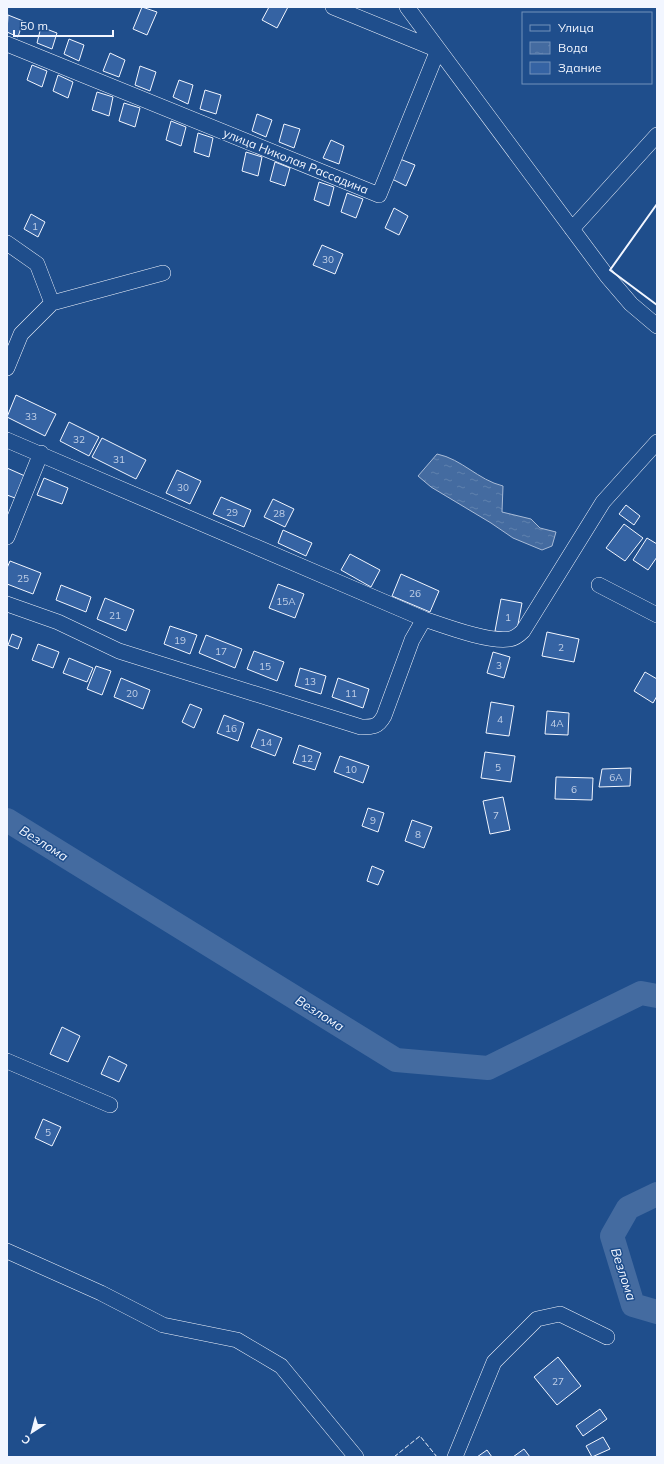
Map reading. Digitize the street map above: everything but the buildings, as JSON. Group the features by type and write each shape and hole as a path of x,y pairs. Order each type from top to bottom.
{"street":[{"name":"улица Николая Рассадина","path":"7,44 379,195 438,50 333,7"},
{"path":"407,7 607,276 632,304 657,326"},
{"path":"572,229 657,135"},
{"path":"7,243 38,264 52,303"},
{"path":"7,368 22,334 52,303 163,273"},
{"path":"7,440 41,453 424,619 496,639 512,639 523,631 602,502 657,442"},
{"path":"7,537 41,453"},
{"path":"599,585 657,615"},
{"path":"7,604 58,622 119,651 361,727 373,727 379,725 412,640 424,619"},
{"path":"7,1060 110,1105"},
{"path":"7,1251 101,1293 163,1325 237,1340 281,1366 356,1457"},
{"path":"455,1457 494,1362 536,1319 560,1314 607,1336"}],"water":[{"path":"437,454 454,460 486,479 503,486 502,512 531,519 540,528 556,532 552,546 542,550 513,538 431,487 418,476"}],"waterway":[{"name":"Везлома","path":"7,820 396,1060 488,1068 641,993 657,996"},
{"name":"Везлома","path":"657,1194 628,1208 612,1236 633,1305 657,1312"}],"fence":[{"path":"394,1457 420,1436 437,1457"}],"wall":[{"path":"657,204 610,270 657,305"}]}
